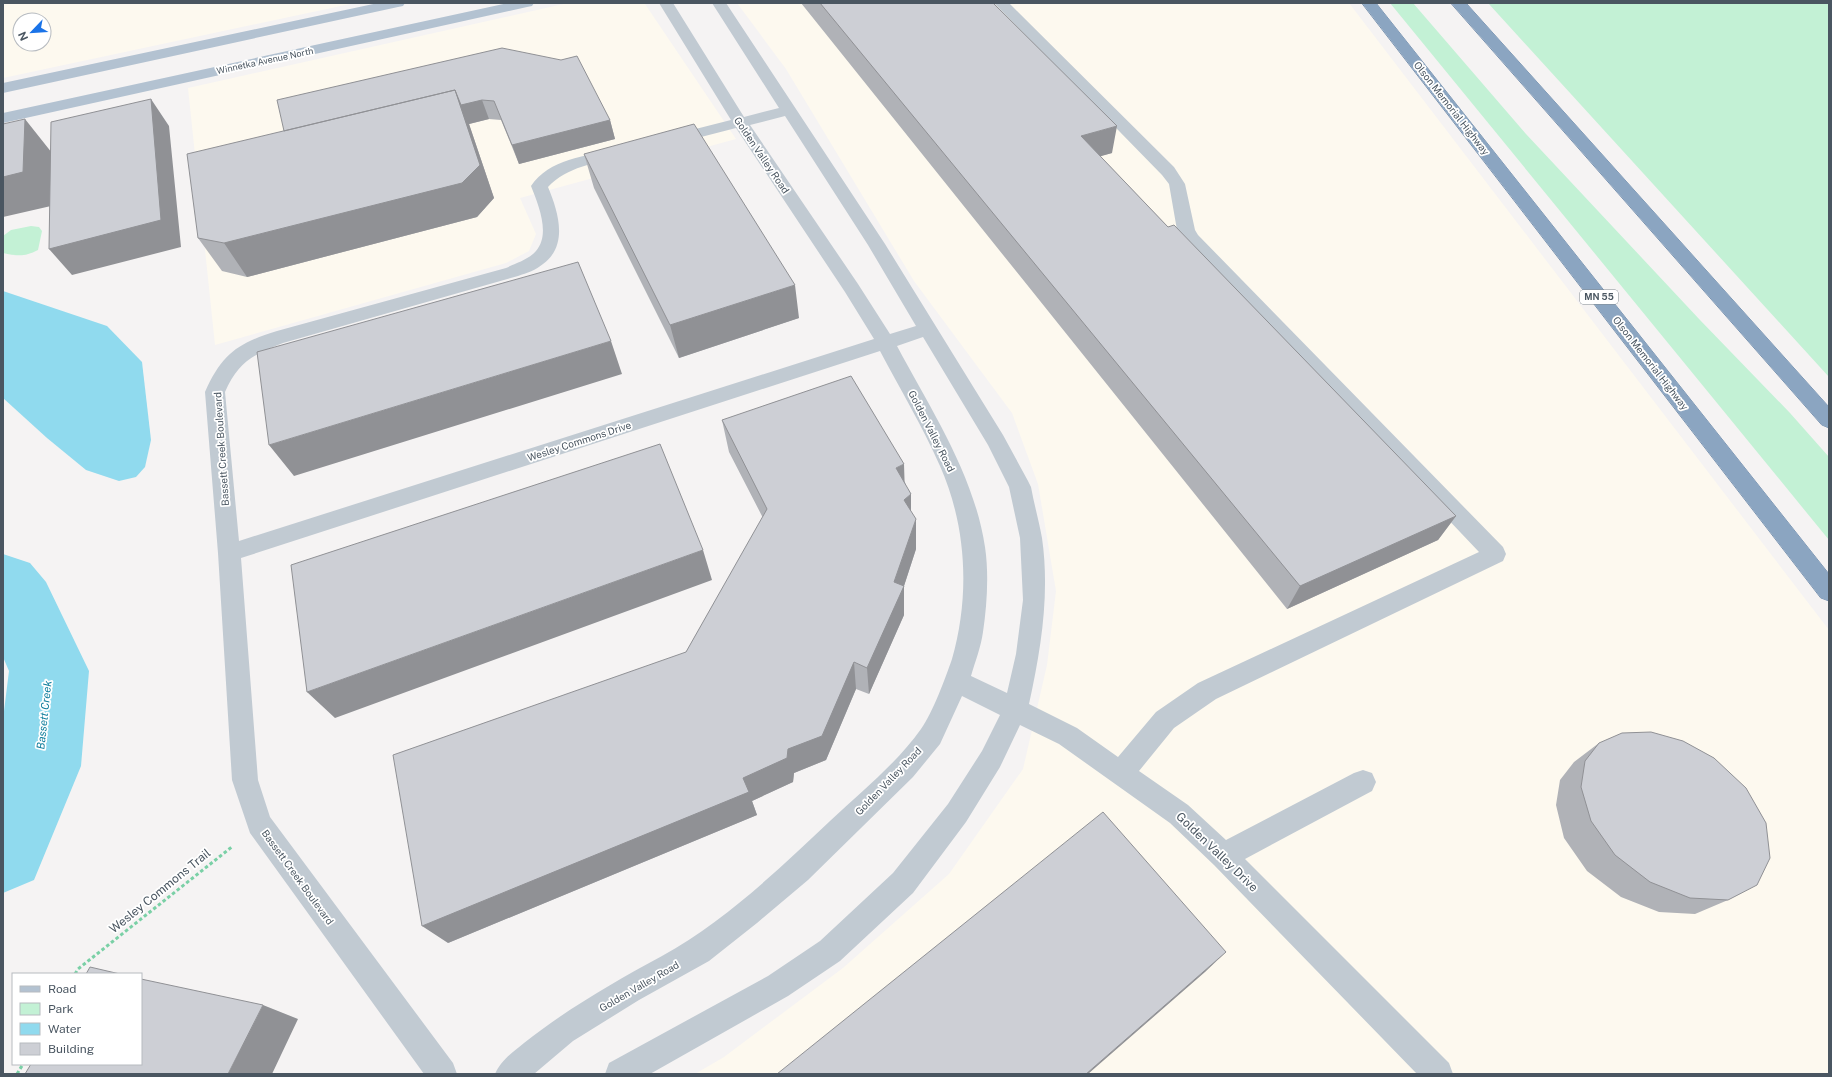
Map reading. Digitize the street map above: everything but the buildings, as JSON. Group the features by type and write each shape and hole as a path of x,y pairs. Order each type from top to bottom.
{"highway":[{"name":"Olson Memorial Highway","path":"1369,3 1829,591"},
{"path":"1458,3 1829,420"}],"main road":[{"path":"3,88 398,3"},
{"name":"Winnetka Avenue North","path":"3,118 527,3"}],"street":[{"name":"Golden Valley Road","path":"510,1074 563,1032 629,990 699,951 747,914 798,870 904,768 931,736 957,681 971,633 975,584 974,548 965,506 951,467 885,342 852,288 740,122 666,3"},
{"path":"620,1074 778,986 830,951 903,883 957,813 991,760 1015,710 1028,654 1034,600 1031,538 1020,487 996,441 876,244 719,3"},
{"path":"1001,3 1168,171 1177,184 1186,230 1192,239 1496,554 1207,691 1165,720 1120,774"},
{"name":"Bassett Creek Boulevard","path":"442,1074 259,824 245,780 229,553 215,392 221,376 232,361 255,346 277,338 512,272 532,264 544,253 550,235 551,223 546,200 539,186 551,174 563,167 789,110"},
{"name":"Wesley Commons Drive","path":"229,553 928,329"},
{"name":"Golden Valley Drive","path":"957,681 1068,736 1179,814 1223,856 1438,1074"},
{"path":"1223,856 1363,782"}],"path":[{"name":"Wesley Commons Trail","path":"76,973 78,969 259,824"},
{"path":"17,1074 22,1065"}],"shaded area":[{"path":"3,3 355,3 3,78"},
{"path":"568,3 645,4 736,139 520,198 536,234 529,251 506,263 215,345 188,88"},
{"path":"737,3 1349,3 1829,630 1829,1074 695,1074 724,1057 843,968 949,874 1023,769 1047,665 1056,591 1038,484 1012,413 914,281 786,69"}],"green space":[{"path":"1390,3 1413,3 1526,134 1700,320 1790,413 1829,457 1829,540"},
{"path":"1488,3 1829,3 1829,377"},
{"path":"31,226 39,227 42,231 38,250 29,254 21,255 3,253 3,236 11,230"}],"water":[{"path":"3,291 107,326 142,362 151,440 145,467 136,477 119,481 86,470 47,438 3,398"}],"waterway":[{"name":"Bassett Creek","path":"3,586 19,605 49,671 39,766 3,849"}]}
